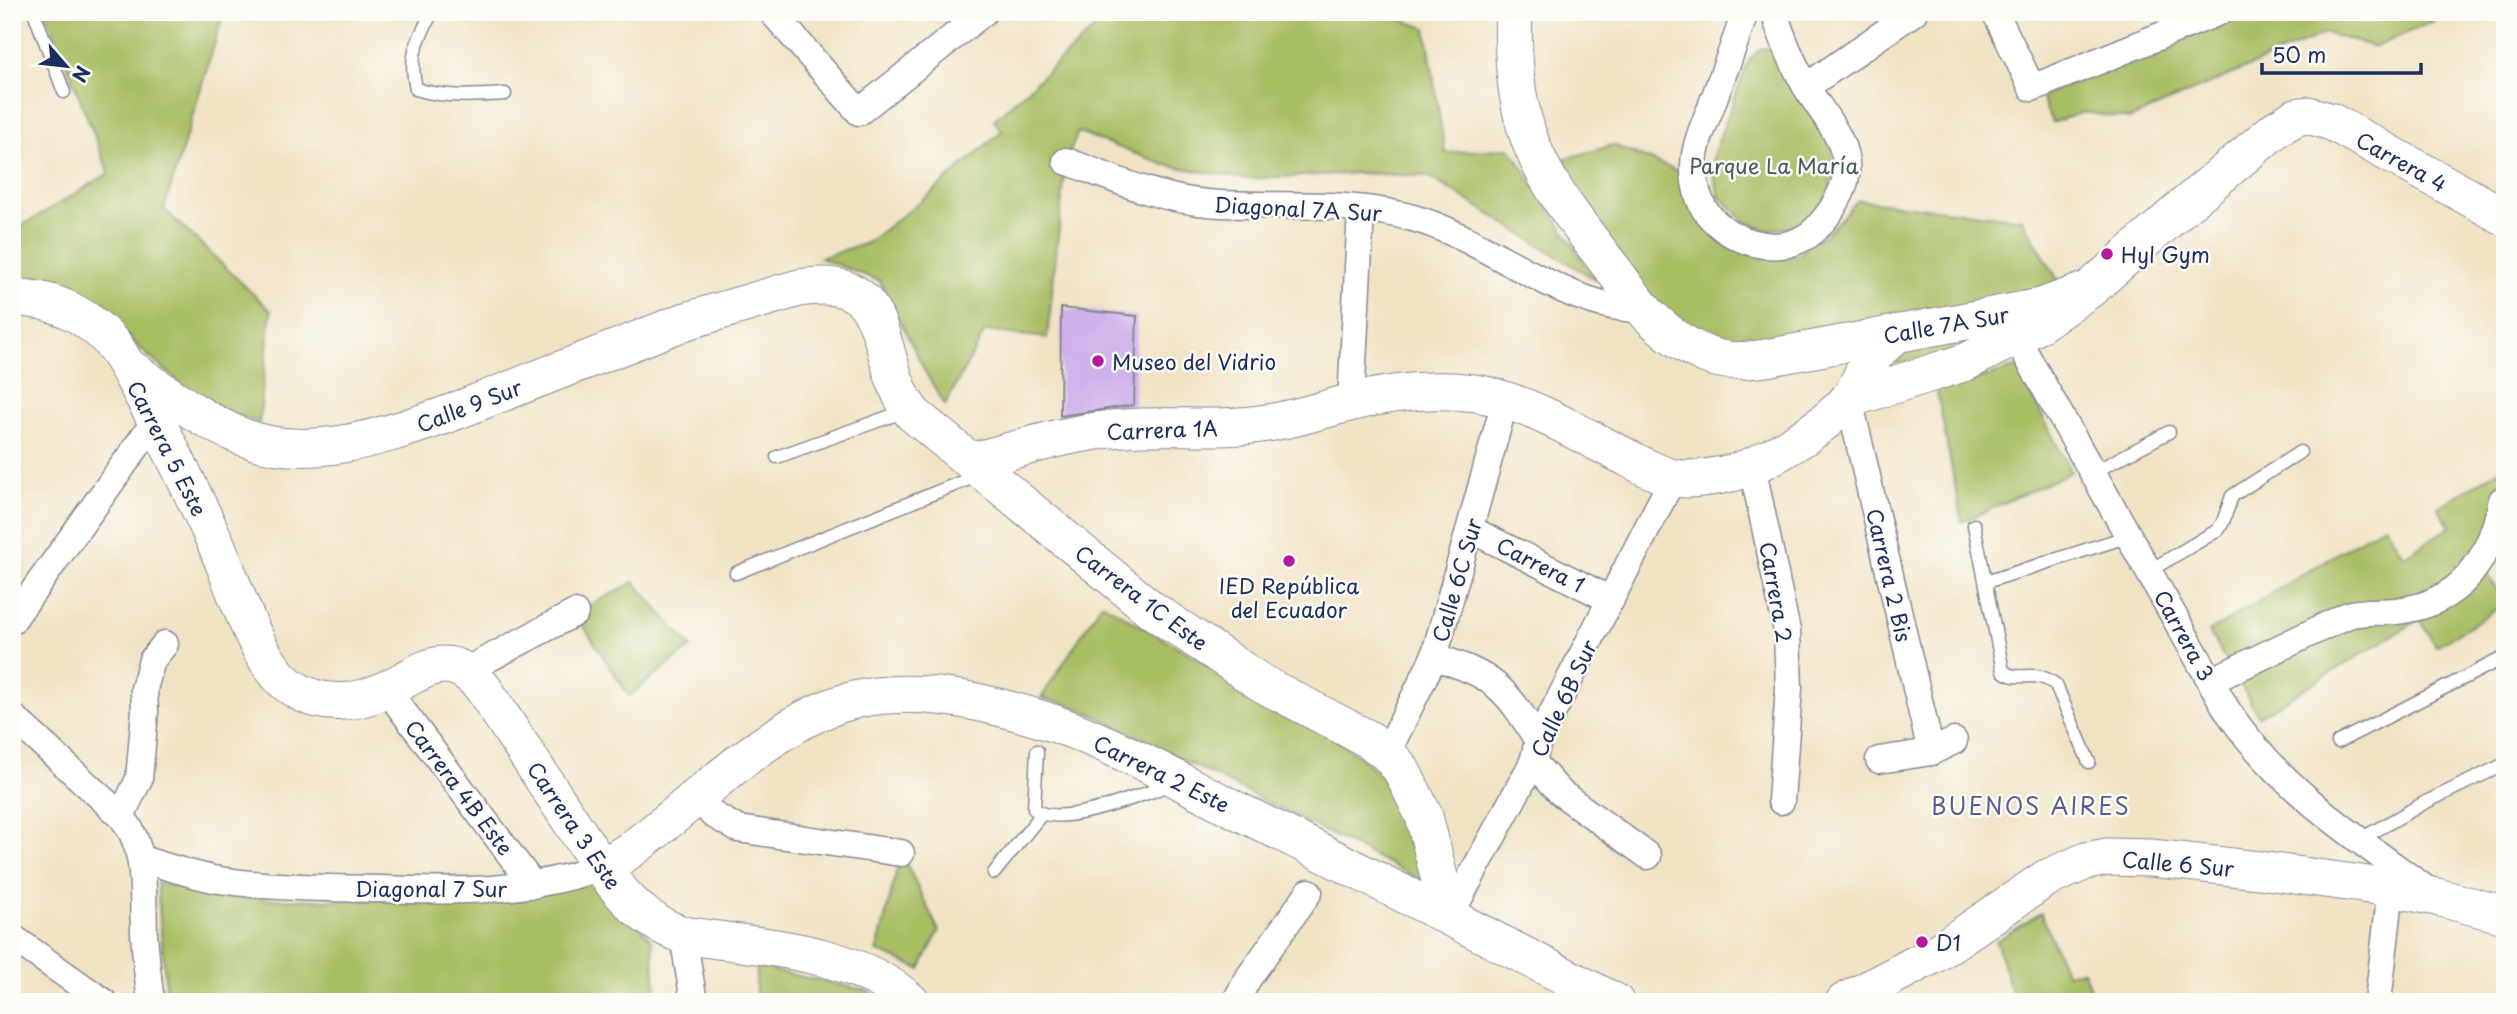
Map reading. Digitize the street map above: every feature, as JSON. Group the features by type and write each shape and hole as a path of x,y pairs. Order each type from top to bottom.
{"street":[{"path":"772,12 859,112 984,12"},
{"path":"1514,12 1513,40 1518,95 1528,137 1537,159 1573,216 1643,309"},
{"path":"1745,12 1697,144 1694,168 1697,190 1708,215 1731,234 1760,246 1781,246 1806,237 1824,221 1839,198 1846,175 1843,152 1834,129 1806,88 1786,46 1774,12"},
{"path":"1806,88 1914,12"},
{"path":"1995,12 2032,88 2220,12"},
{"name":"Carrera 4","path":"2297,117 2308,115 2332,122 2505,217"},
{"name":"Calle 7A Sur","path":"1800,351 1868,363 1914,379 1966,362 2010,326 2090,289 2265,138 2297,117"},
{"name":"Diagonal 7A Sur","path":"1066,161 1136,188 1182,200 1230,204 1322,205 1392,212 1415,218 1459,236 1548,281 1597,302 1626,309 1643,309"},
{"path":"1351,402 1361,209"},
{"name":"Calle 9 Sur","path":"128,367 218,425 243,437 268,445 317,447 403,429 443,416 686,321 817,285"},
{"name":"Carrera 1C Este","path":"817,285 845,288 856,293 872,310 897,386 910,410 1116,582 1197,641 1263,684 1370,740 1387,753 1401,769 1424,816 1449,917"},
{"name":"Carrera 5 Este","path":"12,298 25,297 48,302 89,320 104,333 128,367 212,536 265,659 290,686 321,700 351,702 376,696 433,667 444,665 466,671"},
{"name":"Calle 7A Sur","path":"1643,309 1684,343 1703,354 1725,361 1743,361 1898,333 2010,326"},
{"name":"Carrera 3","path":"2010,326 2227,710 2258,753 2296,790 2437,897"},
{"path":"1849,399 1868,363 1898,333"},
{"path":"1674,478 1708,478 1752,466 1796,441 1849,399 1914,379"},
{"name":"Carrera 1A","path":"980,467 1101,430 1238,427 1297,417 1380,396 1429,391 1479,394 1505,401 1674,478"},
{"name":"Carrera 2 Bis","path":"1849,399 1942,746 1880,760"},
{"name":"Calle 6C Sur","path":"1387,753 1434,657 1505,401"},
{"path":"12,621 155,421"},
{"name":"Carrera 2","path":"1752,466 1787,631 1789,688 1780,801"},
{"name":"Calle 6B Sur","path":"1449,917 1536,752 1674,478"},
{"path":"2211,681 2348,615 2366,610 2398,611 2436,601 2452,592 2464,583 2481,561 2497,526 2502,500"},
{"name":"Carrera 1","path":"1470,529 1611,600"},
{"path":"466,671 575,613"},
{"path":"121,816 139,779 145,711 144,689 152,660 165,644"},
{"path":"1434,657 1474,670 1499,686 1518,708 1536,752 1561,793 1648,856"},
{"name":"Carrera 3 Este","path":"466,671 483,688 601,867 621,894 643,915 662,927 683,935 835,960 872,975 911,1002"},
{"name":"Carrera 4B Este","path":"387,690 533,885"},
{"name":"Carrera 2 Este","path":"698,796 784,732 831,707 884,695 943,697 1038,719 1093,739 1615,1002"},
{"path":"12,716 121,816 135,835 141,859 150,1002"},
{"path":"698,796 712,814 738,829 901,853"},
{"name":"Diagonal 7 Sur","path":"141,859 211,878 276,886 436,891 533,885 601,867 631,851 698,796"},
{"name":"Calle 6 Sur","path":"1851,1000 1935,954 2045,879 2086,861 2107,857 2151,858 2391,888 2505,915"},
{"path":"2378,1002 2391,888"},
{"path":"1235,1002 1249,977 1309,892"},
{"path":"683,935 694,1002"},
{"path":"12,937 104,1002"}],"lane":[{"path":"34,12 64,92"},
{"path":"432,12 415,47 411,68 416,89 433,94 467,96 505,94"},
{"path":"777,457 910,410"},
{"path":"2094,472 2169,432"},
{"path":"2150,571 2218,530 2232,496 2300,452"},
{"path":"736,573 980,467"},
{"path":"1975,525 2003,671 2008,675 2046,677 2056,685 2089,762"},
{"path":"1986,582 2130,536"},
{"path":"2338,742 2505,657"},
{"path":"1037,751 1034,809 1041,815 1069,815 1121,802 1178,781"},
{"path":"2359,840 2424,803 2505,764"},
{"path":"994,873 1041,815"}],"green space":[{"path":"46,12 224,12 164,209 271,311 259,423 224,410 188,390 137,346 115,321 12,286 12,232 109,173"},
{"path":"1113,12 1378,12 1426,28 1445,153 1510,148 1596,280 1428,176 1358,173 1247,179 1165,165 1078,132 1066,161 1047,338 985,331 945,405 880,281 820,258 867,243 934,191 1002,131 994,120"},
{"path":"2246,12 2454,12 2375,47 2326,33 2129,119 2083,112 2052,123 2041,96"},
{"name":"Parque La María","path":"1770,48 1830,141 1834,170 1829,194 1811,216 1790,228 1766,230 1746,222 1719,196 1712,170 1714,152 1749,60 1760,49"},
{"path":"1613,145 1685,174 1727,245 1762,258 1798,255 1826,234 1858,200 2022,219 2064,290 1734,349 1658,310 1590,214 1558,161"},
{"path":"1975,336 1941,356 1918,363 1894,362 1880,358 1893,351"},
{"path":"2017,367 2071,472 1962,522 1937,392"},
{"path":"2505,467 2505,552 2483,566 2505,604 2436,646 2420,619 2259,716 2209,632 2384,525 2404,556 2450,527 2438,507"},
{"path":"634,582 691,647 629,696 575,613"},
{"path":"1102,603 1331,736 1358,755 1380,775 1406,813 1417,842 1425,882 1092,714 1041,698"},
{"path":"901,853 939,931 920,969 877,951"},
{"path":"595,880 652,940 657,1002 167,1002 157,883 266,899 406,901"},
{"path":"2041,913 2066,974 2083,970 2095,1002 2015,1002 1996,941"},
{"path":"756,967 868,991 887,1002 756,1002"}],"building":[{"name":"Museo del Vidrio","path":"1061,308 1137,316 1134,405 1060,416"}],"place":[{"name":"Hyl Gym","path":"2107,254"},
{"name":"Museo del Vidrio","path":"1098,361"},
{"name":"IED República del Ecuador","path":"1289,561"},
{"name":"D1","path":"1922,942"}],"district":[{"name":"BUENOS AIRES","path":"2031,805"}]}
